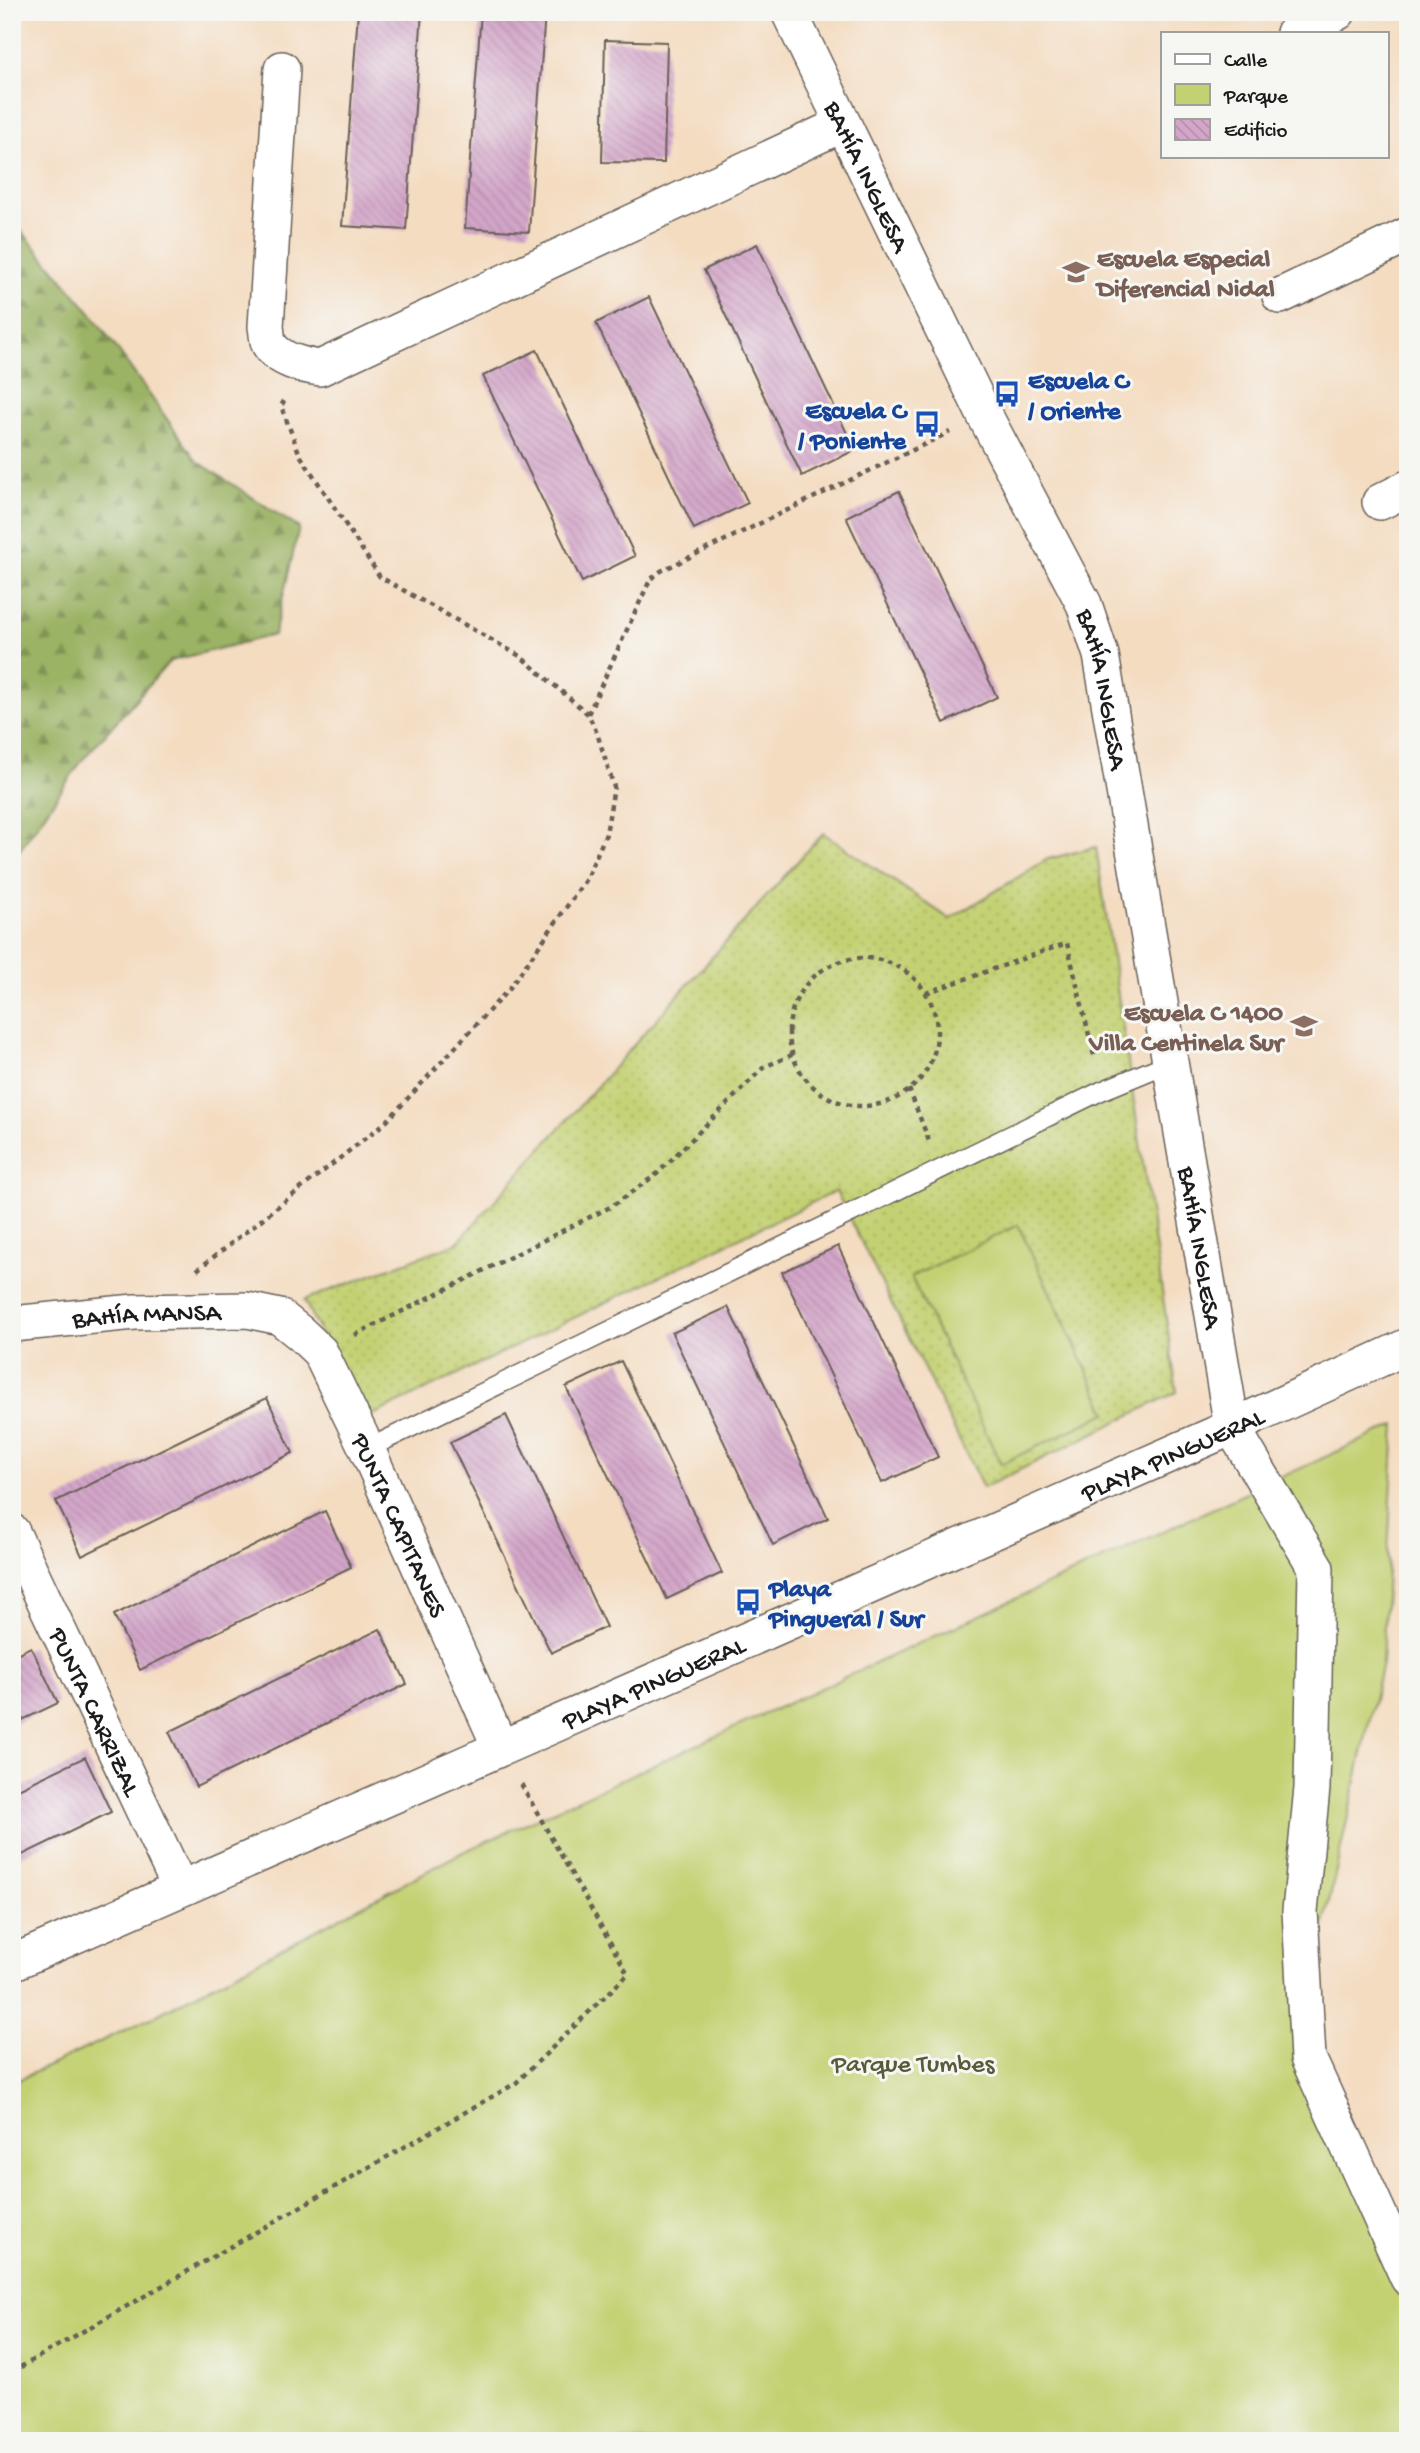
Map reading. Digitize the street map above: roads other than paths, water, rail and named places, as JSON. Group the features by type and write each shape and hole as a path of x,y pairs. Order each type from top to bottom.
{"street":[{"name":"BAHÍA INGLESA","path":"789,12 985,416 1083,604 1101,655 1232,1427"},
{"path":"1296,32 1338,12"},
{"path":"282,69 266,327 269,344 282,356 303,366 320,368 843,124"},
{"path":"1280,296 1408,234"},
{"name":"BAHÍA MANSA","path":"12,1324 135,1312 247,1310 280,1317"},
{"name":"PUNTA CAPITANES","path":"280,1317 320,1352 367,1449 500,1748"},
{"name":"PLAYA PINGUERAL","path":"12,1963 1232,1427 1408,1346"},
{"path":"1232,1427 1316,1568 1311,1788 1300,1911 1308,2058 1408,2278"},
{"name":"PUNTA CARRIZAL","path":"12,1532 180,1888"}],"lane":[{"path":"367,1449 1101,1091 1171,1062"}],"place":[{"name":"Escuela Especial Diferencial Nidal","path":"1076,272"},
{"name":"Escuela C / Oriente","path":"1007,394"},
{"name":"Escuela C / Poniente","path":"927,424"},
{"name":"Escuela C 1400 Villa Centinela Sur","path":"1304,1026"},
{"name":"Playa Pingueral / Sur","path":"748,1602"}],"park label":[{"name":"Parque Tumbes","path":"913,2062"}]}
